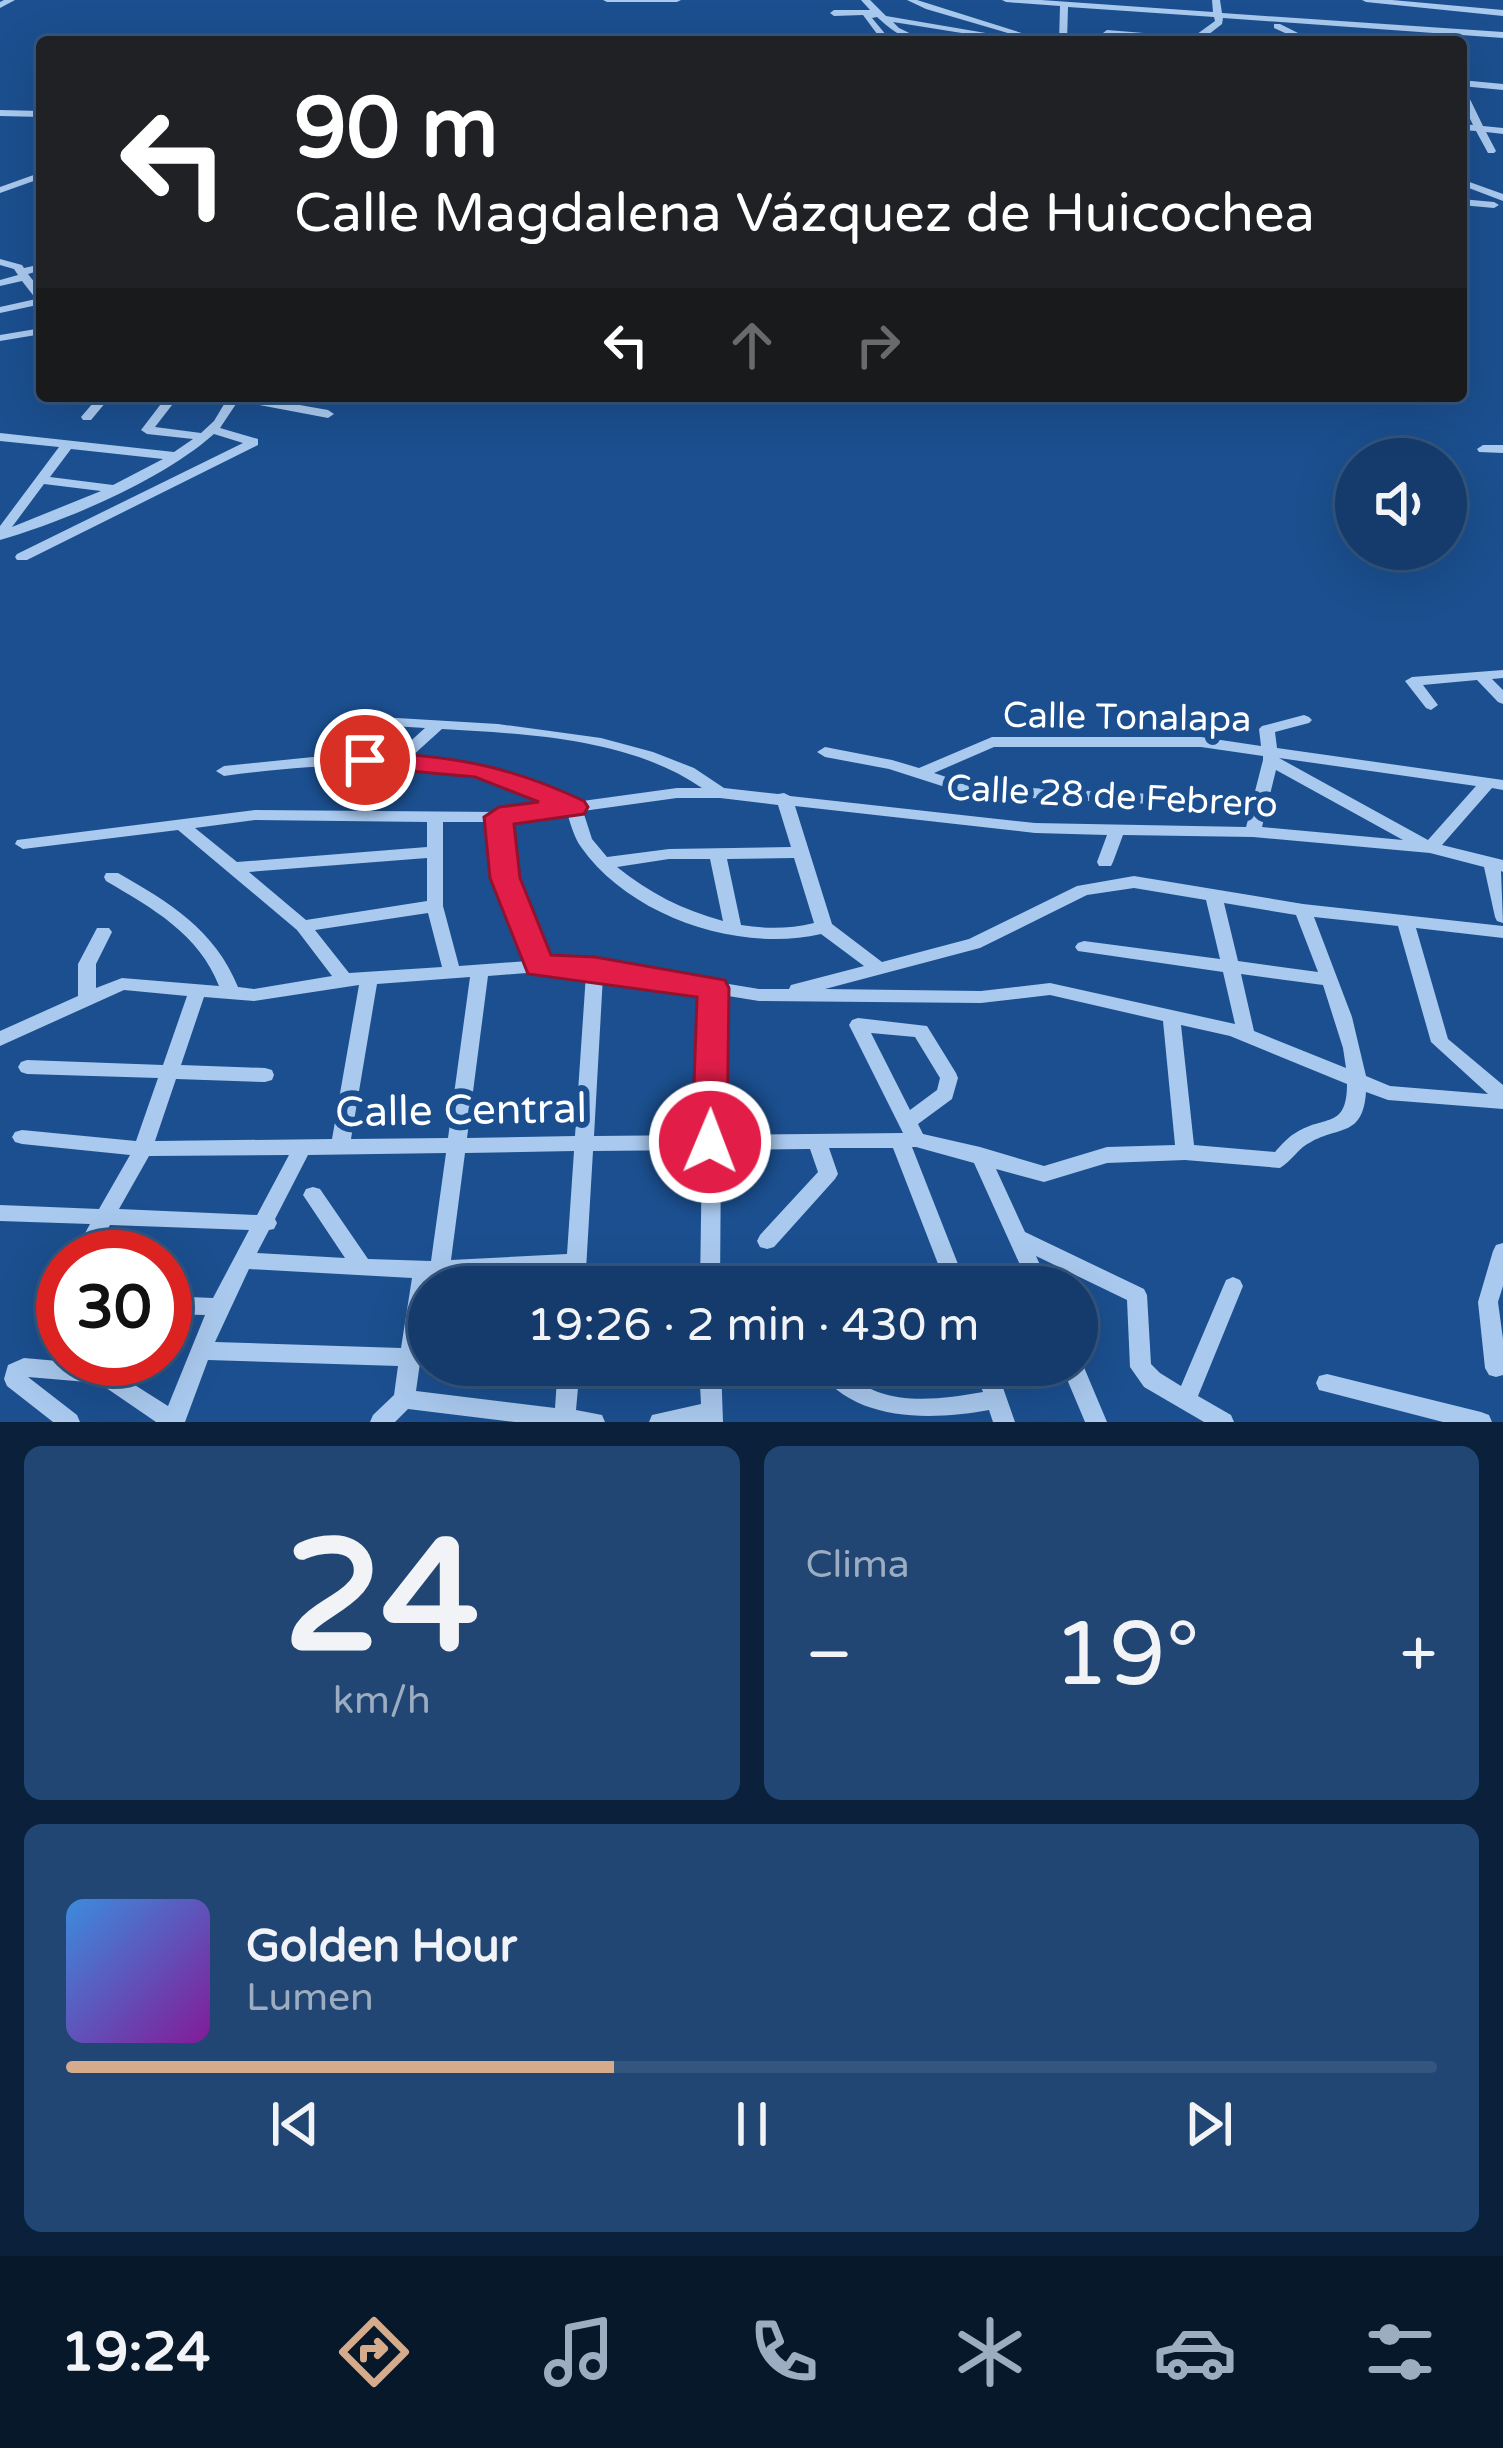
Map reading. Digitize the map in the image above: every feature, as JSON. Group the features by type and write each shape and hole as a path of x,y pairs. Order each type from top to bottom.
{"street":[{"path":"0,5 11,0"},
{"path":"609,0 676,0"},
{"path":"865,0 877,15 909,36"},
{"path":"911,0 920,8 1012,36"},
{"path":"1006,0 1221,19 1503,35"},
{"path":"1142,0 1142,35"},
{"path":"1216,0 1221,19"},
{"path":"1366,0 1478,6 1503,13"},
{"path":"1024,1 1025,25"},
{"path":"1064,5 1064,36"},
{"path":"1103,5 1106,36"},
{"path":"834,13 961,22"},
{"path":"907,14 1018,36"},
{"path":"876,33 877,15"},
{"path":"1200,36 1221,19"},
{"path":"1267,21 1299,36"},
{"path":"947,36 961,22"},
{"path":"1443,36 1454,32"},
{"path":"876,33 921,36"},
{"path":"876,33 880,36"},
{"path":"1124,36 1151,36"},
{"path":"1467,87 1503,87"},
{"path":"1467,102 1491,151"},
{"path":"0,112 36,114"},
{"path":"1467,128 1503,131"},
{"path":"0,190 36,177"},
{"path":"1467,185 1503,202"},
{"path":"1467,202 1503,202"},
{"path":"3,262 36,291"},
{"path":"0,283 36,270"},
{"path":"0,310 36,299"},
{"path":"0,338 36,333"},
{"path":"87,418 100,402"},
{"path":"22,557 254,442 208,433 147,430 168,402"},
{"path":"0,536 32,527 173,455 208,433 231,402"},
{"path":"264,402 328,415"},
{"path":"3,442 173,455 197,470"},
{"path":"0,536 68,444"},
{"path":"1483,449 1503,449"},
{"path":"41,480 112,489 132,502"},
{"path":"32,527 55,540"},
{"path":"1431,705 1412,681 1503,674"},
{"path":"1480,676 1503,699"},
{"path":"1252,832 1270,754 1268,727 1304,720"},
{"path":"363,721 559,736 624,750 699,778 720,793"},
{"path":"399,760 439,724"},
{"name":"Calle Tonalapa","path":"919,774 992,742 1229,743 1270,754 1496,783"},
{"path":"825,752 970,790 1260,803"},
{"path":"1270,754 1430,848 1496,783"},
{"path":"224,771 289,761 399,760 494,773 573,807 585,842 606,863 676,913 784,939 824,927"},
{"name":"Calle 28 de Febrero","path":"23,844 255,815 499,817 720,793 1036,828 1252,832 1430,848 1497,865"},
{"path":"784,798 824,927 878,968"},
{"path":"435,817 435,907 452,972"},
{"path":"499,817 505,878 539,966"},
{"path":"182,825 304,926 345,980"},
{"path":"1105,862 1118,829"},
{"path":"606,863 717,852 802,852"},
{"path":"717,852 734,928"},
{"path":"238,867 432,853"},
{"path":"1497,865 1503,917"},
{"path":"112,877 179,916 207,943 231,993"},
{"path":"776,996 974,944 1106,883 1134,882 1303,910 1503,932"},
{"path":"1214,897 1226,965 1246,1034"},
{"path":"304,926 435,907"},
{"path":"1303,910 1360,1082"},
{"path":"1405,920 1439,1042 1503,1099"},
{"path":"87,998 87,964 103,932"},
{"path":"1084,946 1326,979"},
{"path":"0,1040 87,998 135,983 254,995 369,978 539,966 595,968 776,996 981,997 1050,989 1246,1034 1360,1082 1409,1097 1503,1099"},
{"path":"577,1266 595,968"},
{"path":"432,1266 480,970"},
{"path":"340,1146 369,978"},
{"path":"710,1266 713,988"},
{"path":"97,1230 143,1149 198,989"},
{"path":"1171,1016 1185,1152"},
{"path":"908,1134 945,1094 949,1078 921,1031 858,1024 908,1134 950,1266"},
{"path":"27,1067 266,1075"},
{"name":"Calle Central","path":"22,1137 143,1149 817,1140 908,1134 1044,1174 1107,1155 1185,1152 1280,1160 1305,1132 1338,1125 1352,1115 1360,1082"},
{"path":"767,1240 828,1174 817,1140"},
{"path":"69,1422 16,1379 16,1372 24,1367 104,1374 173,1421 218,1307 248,1261 303,1146"},
{"path":"980,1154 1027,1266"},
{"path":"313,1195 360,1263"},
{"path":"0,1213 267,1223"},
{"path":"1018,1238 1137,1295 1142,1304 1138,1356 1152,1380 1223,1422"},
{"path":"1496,1368 1496,1303 1503,1251"},
{"path":"248,1261 408,1268"},
{"path":"504,1266 577,1262"},
{"path":"1185,1401 1233,1286"},
{"path":"192,1306 218,1307"},
{"path":"204,1351 408,1357"},
{"path":"382,1422 404,1399 408,1371"},
{"path":"1327,1384 1481,1422"},
{"path":"565,1418 567,1386"},
{"path":"660,1422 712,1417 711,1386"},
{"path":"841,1386 859,1401 884,1411 926,1413 996,1399"},
{"path":"991,1386 1004,1422"},
{"path":"1081,1386 1096,1422"},
{"path":"404,1399 465,1414 594,1422"}],"route":[{"path":"365,760 476,768 512,778 573,807 499,817 505,878 539,966 595,968 713,988 710,1142"}]}
